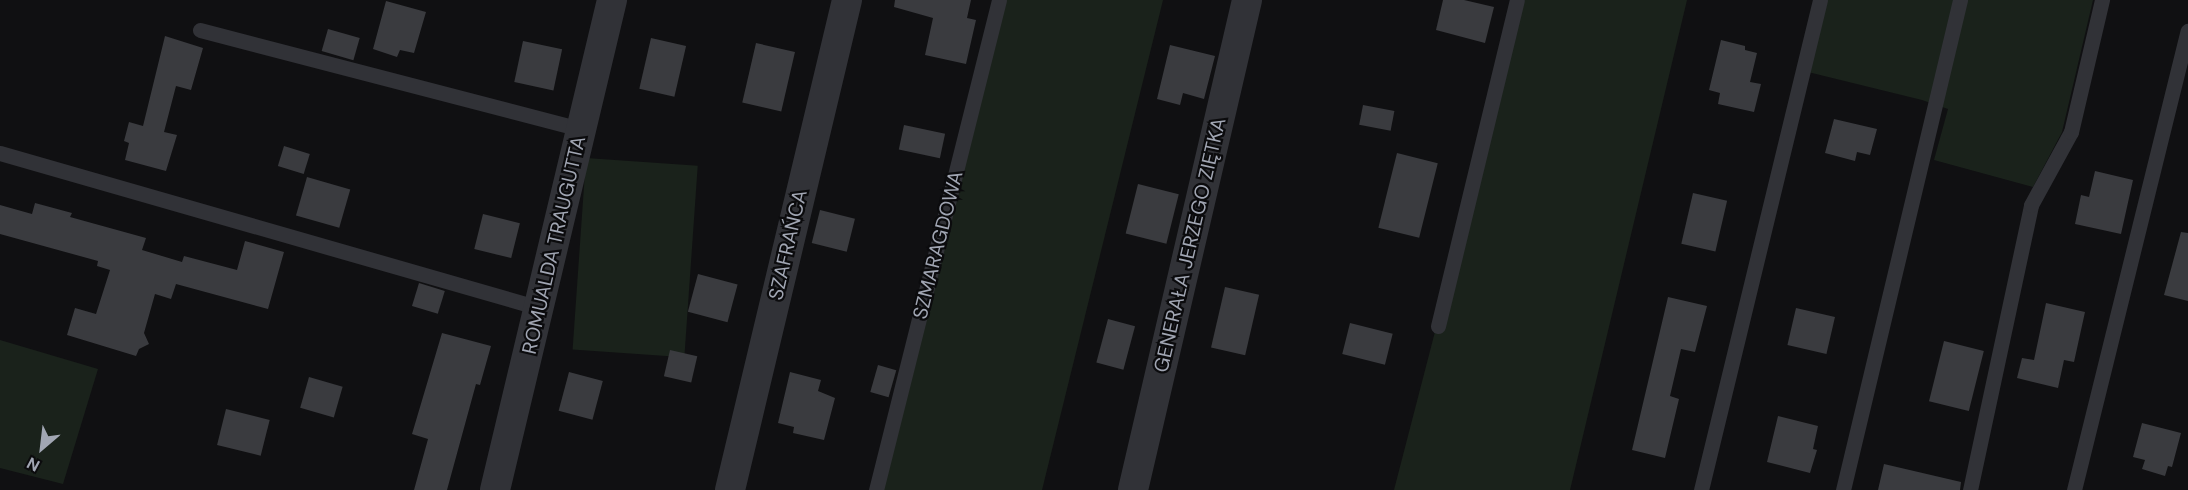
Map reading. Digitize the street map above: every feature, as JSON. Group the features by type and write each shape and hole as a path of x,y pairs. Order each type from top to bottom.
{"street":[{"name":"ROMUALDA TRAUGUTTA","path":"495,490 612,0"},
{"name":"SZAFRAŃCA","path":"730,490 847,0"},
{"name":"GENERAŁA JERZEGO ZIĘTKA","path":"1133,490 1247,0"}],"lane":[{"name":"SZMARAGDOWA","path":"876,490 999,0"},
{"path":"1438,326 1517,0"},
{"path":"1701,490 1820,0"},
{"path":"1843,490 1960,0"},
{"path":"1970,490 2031,205 2071,132 2102,0"},
{"path":"200,30 581,129"},
{"path":"2074,490 2188,31"},
{"path":"0,153 540,308"}],"shaded area":[{"path":"993,0 1163,0 1042,490 870,490"},
{"path":"1521,0 1687,0 1570,490 1394,490"},
{"path":"1828,0 2093,0 2062,132 2033,187 1934,160 1948,109 1922,100 1808,72"},
{"path":"586,158 698,166 684,357 573,350"},
{"path":"0,340 98,369 63,484 0,468"}],"building":[{"path":"895,0 971,0 967,18 976,20 966,64 925,55 933,18 894,7"},
{"path":"1443,0 1464,0 1494,7 1485,43 1436,30"},
{"path":"386,1 426,12 414,53 400,50 397,57 373,49"},
{"path":"328,29 360,38 353,60 322,51"},
{"path":"165,36 203,48 191,90 176,86 164,132 177,135 166,171 125,160 129,143 124,141 129,122 143,126"},
{"path":"651,38 686,46 674,97 639,89"},
{"path":"1721,40 1745,46 1745,50 1757,53 1750,82 1761,84 1754,112 1718,104 1720,93 1709,90"},
{"path":"523,41 562,49 553,90 514,82"},
{"path":"756,43 795,52 781,111 742,102"},
{"path":"1170,45 1215,56 1204,99 1183,93 1180,105 1157,99"},
{"path":"1363,105 1394,111 1391,131 1359,125"},
{"path":"1834,119 1877,129 1870,155 1857,152 1855,161 1825,153"},
{"path":"904,125 945,134 940,158 899,149"},
{"path":"284,146 310,154 304,174 278,166"},
{"path":"1397,153 1438,163 1419,238 1378,228"},
{"path":"2095,171 2133,180 2121,234 2075,224 2081,195 2089,197"},
{"path":"307,177 350,189 339,228 296,215"},
{"path":"1138,184 1179,194 1166,244 1126,233"},
{"path":"1693,193 1727,201 1715,252 1681,244"},
{"path":"35,203 72,213 70,217 146,238 142,250 182,262 184,256 237,270 245,241 284,252 268,309 176,284 171,299 155,294 144,333 149,344 139,349 136,356 67,335 75,308 96,314 110,270 97,266 98,261 0,234 0,205 32,214"},
{"path":"820,210 855,219 847,252 812,243"},
{"path":"483,214 520,223 511,258 474,249"},
{"path":"2181,232 2188,233 2188,301 2164,295"},
{"path":"698,274 738,285 728,322 688,312"},
{"path":"419,283 445,291 438,314 412,306"},
{"path":"1225,287 1259,295 1245,355 1211,347"},
{"path":"1668,297 1707,306 1695,352 1681,349 1670,396 1679,399 1665,458 1632,450"},
{"path":"2046,303 2085,312 2074,362 2064,360 2058,388 2017,378 2022,358 2034,360"},
{"path":"1796,308 1835,317 1826,354 1787,345"},
{"path":"1108,319 1135,326 1123,370 1096,362"},
{"path":"1350,323 1393,334 1385,365 1342,354"},
{"path":"442,333 491,346 480,385 476,384 447,490 414,490 428,439 412,434"},
{"path":"1944,341 1984,351 1969,411 1929,401"},
{"path":"670,350 697,356 691,383 664,376"},
{"path":"878,365 896,370 889,397 870,392"},
{"path":"569,372 603,381 592,420 559,411"},
{"path":"790,372 821,380 818,391 835,398 824,440 793,433 794,427 778,423"},
{"path":"309,377 343,387 334,417 300,408"},
{"path":"226,409 270,420 261,456 217,445"},
{"path":"1778,416 1818,426 1813,449 1817,450 1810,473 1767,462"},
{"path":"2142,423 2181,433 2172,467 2168,466 2165,476 2142,469 2145,460 2133,457"},
{"path":"1884,464 1961,482 1960,490 1878,490"}]}
